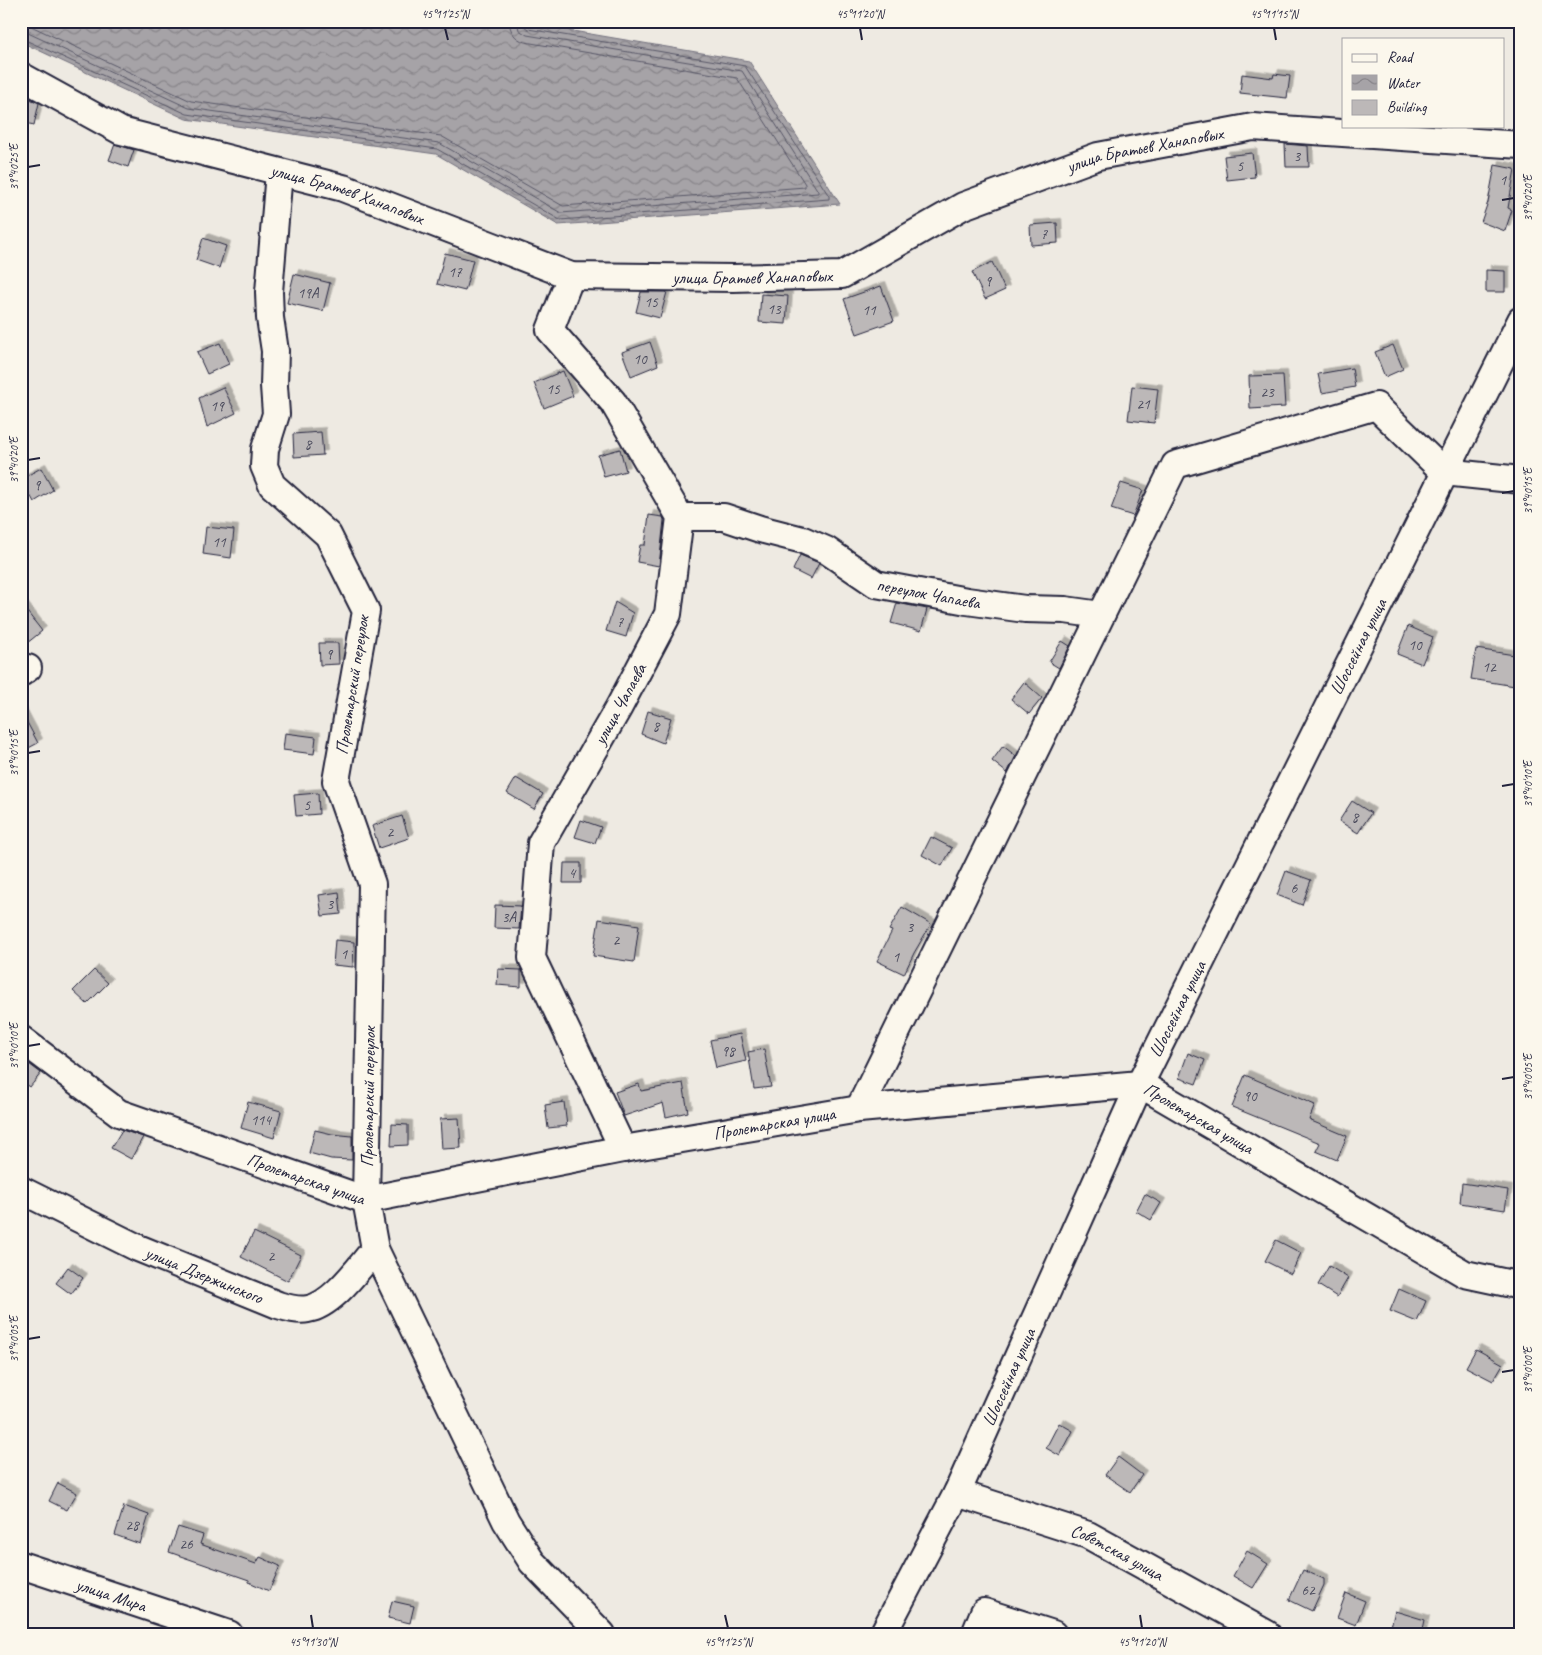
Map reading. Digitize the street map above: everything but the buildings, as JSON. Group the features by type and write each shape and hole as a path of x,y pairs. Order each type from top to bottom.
{"street":[{"name":"улица Братьев Ханаповых","path":"21,76 121,131 343,188 571,276 733,278 842,275 962,206 1098,156 1253,127 1521,145"},
{"name":"Пролетарский переулок","path":"279,172 270,292 270,318 275,351 274,386 276,414 266,449 264,466 272,485 328,535 366,611 336,781 372,884 366,1200 375,1249 506,1521 532,1562 602,1634"},
{"path":"571,276 550,330 613,402 680,517"},
{"name":"Шоссейная улица","path":"883,1634 957,1493 1140,1084 1521,320"},
{"path":"859,1109 1175,465 1376,406 1444,472 1521,480"},
{"name":"переулок Чапаева","path":"680,517 724,518 803,540 826,550 876,584 967,602 1025,609 1065,610 1101,615"},
{"name":"улица Чапаева","path":"623,1149 532,958 541,843 619,707 668,614 680,517"},
{"name":"Пролетарская улица","path":"21,1039 119,1113 366,1200 623,1149 859,1109 1140,1084 1465,1274 1521,1286"},
{"name":"улица Дзержинского","path":"21,1190 138,1248 294,1310 310,1309 328,1300 375,1249"},
{"name":"Советская улица","path":"957,1493 1088,1535 1266,1634"},
{"name":"улица Мира","path":"21,1564 229,1634"},
{"path":"975,1634 984,1612 1053,1634"}],"water":[{"path":"21,21 514,21 749,61 840,204 558,225 436,154 186,119 21,42"}]}
